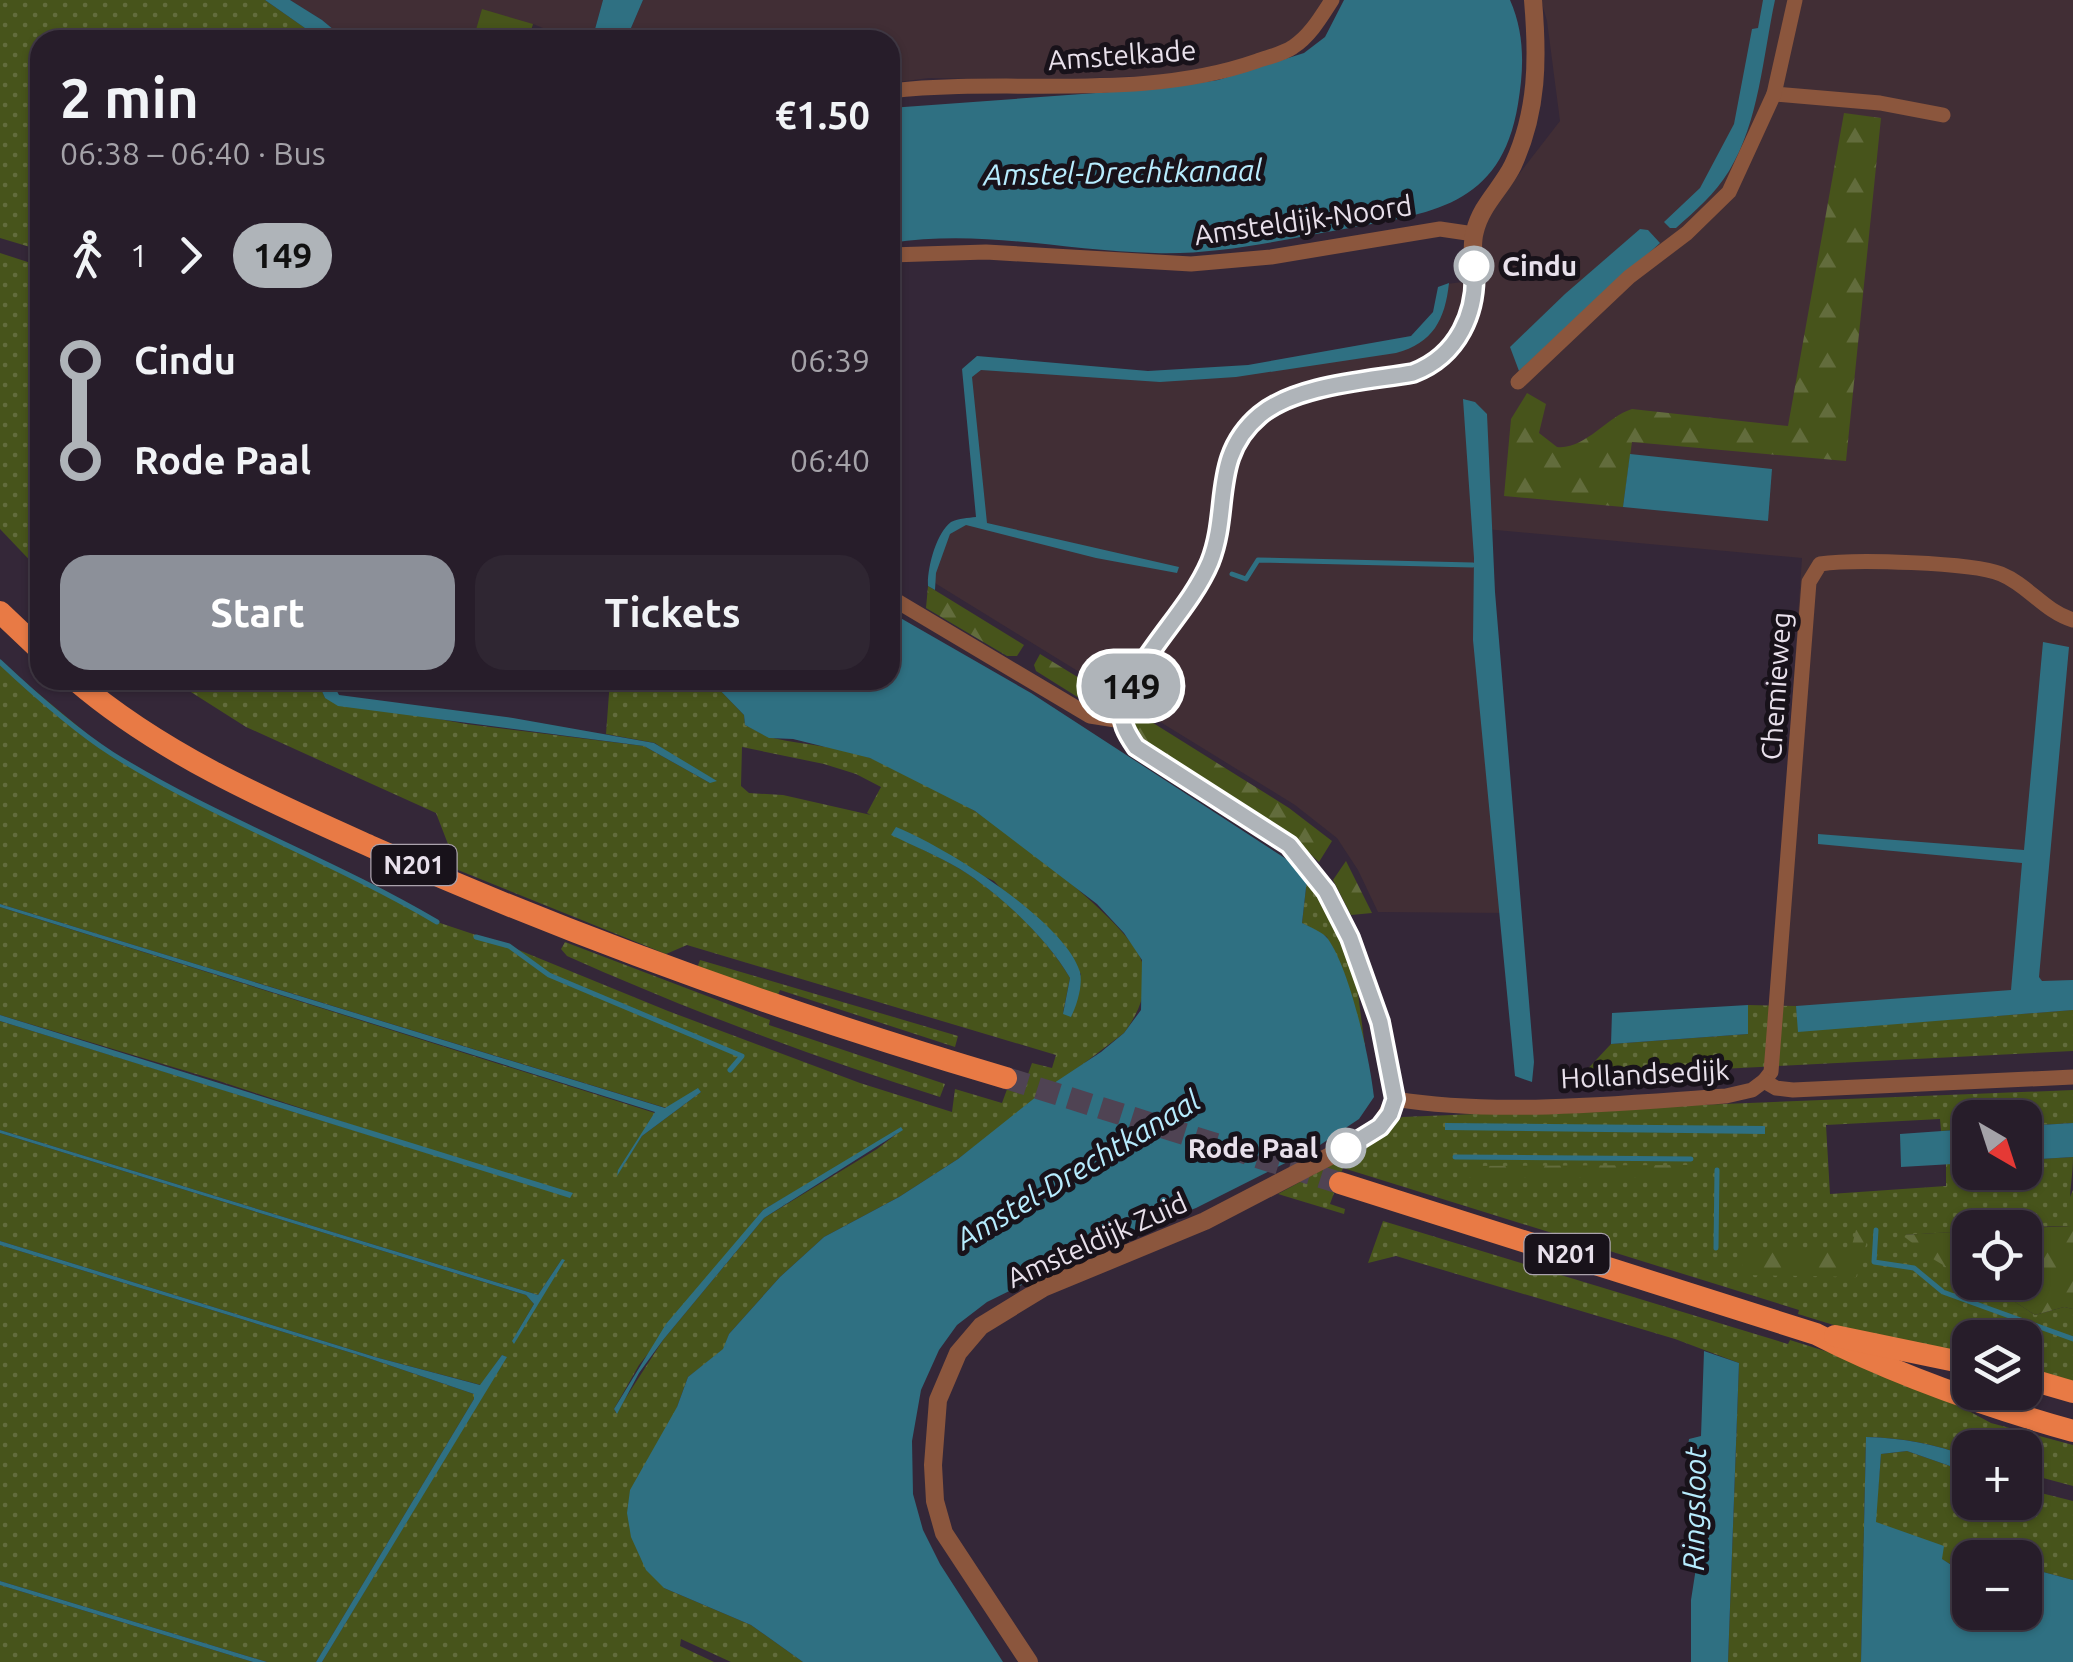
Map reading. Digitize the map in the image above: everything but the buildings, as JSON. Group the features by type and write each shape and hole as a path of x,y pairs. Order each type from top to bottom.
{"main road":[{"path":"0,612 30,640"},
{"name":"N201","path":"89,690 174,749 249,790 485,896 776,1007 1006,1078"},
{"name":"N201","path":"1340,1182 1816,1334 1978,1403 2073,1432"},
{"name":"N201","path":"1816,1334 1952,1360"},
{"path":"2042,1383 2073,1392"}],"street":[{"name":"Amstelkade","path":"900,90 1150,82 1226,71 1292,48 1312,29 1332,0"},
{"path":"1395,1099 1386,1041 1368,987 1350,938 1315,875 1289,845 1136,747 1122,722 1122,708 1210,562 1225,473 1232,450 1245,429 1264,412 1295,395 1428,367 1458,336 1474,304 1474,234 1485,206 1512,168 1529,125 1537,81 1533,0"},
{"path":"1518,382 1629,277 1687,234 1729,192 1774,94 1796,0"},
{"path":"1774,94 1880,103 1944,115"},
{"name":"Amsteldijk-Noord","path":"900,256 986,252 1191,264 1271,257 1440,229 1474,234"},
{"name":"Chemieweg","path":"1764,1081 1770,1072 1809,582 1820,564 1843,560 2000,574 2055,614 2073,620"},
{"path":"900,604 1090,716 1122,722"},
{"name":"Hollandsedijk","path":"1395,1099 1444,1107 1662,1100 1743,1093 1764,1081 1776,1088 1793,1090 2073,1077"},
{"name":"Amsteldijk Zuid","path":"1029,1662 944,1533 934,1501 938,1400 958,1353 980,1326 1044,1288 1206,1222 1361,1140 1380,1127 1395,1099"}],"shaded area":[{"path":"290,0 603,0 595,30 548,30 533,24 531,30 334,30"},
{"path":"643,0 1323,0 1304,30 1283,46 1222,67 1166,75 900,82 900,30 630,30"},
{"path":"1541,0 2073,0 2073,1017 1770,1026 1802,558 1485,529 1512,913 1378,912 1337,838 1295,805 930,580 951,526 980,519 967,370 980,360 1160,378 1244,372 1417,340 1435,317 1447,284 1478,280 1482,222 1560,121"}],"green space":[{"path":"0,0 265,0 308,30 30,30 30,247 0,238"},
{"path":"482,9 533,24 531,30 476,30"},
{"path":"1844,113 1881,118 1846,461 1632,442 1623,507 1504,496 1511,419 1527,393 1546,404 1539,433 1557,447 1577,443 1632,409 1788,426"},
{"path":"0,253 30,263 30,560 0,529"},
{"path":"928,586 1024,645 1017,656 1007,656 926,608"},
{"path":"1040,654 1115,700 1113,711 1095,708 1036,671 1034,665"},
{"path":"0,662 109,752 192,799 382,889 437,922 509,946 860,1083 952,1112 955,1089 1002,1103 1013,1073 1027,1077 1032,1063 1052,1068 1056,1055 687,945 666,954 458,870 436,813 246,727 188,690 321,690 325,698 466,724 644,746 710,783 655,743 606,734 609,690 720,690 744,715 745,725 763,734 883,763 990,821 1094,903 1134,946 1142,962 1144,991 1124,1033 958,1159 899,1197 824,1237 780,1277 729,1334 724,1349 688,1377 677,1407 664,1588 751,1625 803,1662 731,1662 681,1639 680,1646 714,1662 322,1662 506,1357 502,1355 481,1385 375,1357 0,1241 0,1133 526,1295 534,1304 512,1341 562,1259 538,1295 0,1130 0,1021 570,1197 216,1080 0,1015 0,907 655,1113 617,1175 642,1136 701,1092 698,1089 666,1108 0,904","holes":["742,747 824,764 881,787 867,813 871,815 783,795 749,793 741,786","891,834 994,881 1081,974 1063,1013 1070,978 1035,932 976,879","903,1129 764,1218 663,1340 616,1413 614,1409 639,1365 763,1210"]},
{"path":"1134,711 1289,808 1332,841 1319,862 1282,828 1139,739 1132,726"},
{"path":"1346,861 1372,913 1351,915 1333,880"},
{"path":"1307,879 1338,930 1355,971 1365,1047 1327,937 1302,923"},
{"path":"565,942 770,1020 769,1025 945,1084 940,1097 798,1049 658,995 567,956 561,949"},
{"path":"700,960 958,1036 955,1047 780,990 778,995 697,968"},
{"path":"1748,1005 1796,1006 1799,1031 2073,1010 2073,1051 1581,1076 1611,1044 1748,1034"},
{"path":"2073,1090 2073,1123 2042,1125 2042,1100 1952,1100 1952,1130 1941,1131 1940,1119 1826,1125 1830,1194 1946,1186 1946,1164 1952,1164 1952,1190 2042,1190 2042,1159 2073,1157 2073,1226 2042,1227 2042,1210 1952,1210 1952,1232 1904,1235 1952,1269 1952,1300 2012,1300 2035,1315 2064,1307 2073,1309 2073,1385 2042,1376 2042,1320 1952,1320 1952,1354 1866,1335 1798,1314 1799,1310 1343,1168 1330,1204 1345,1209 1344,1214 1278,1194 1373,1142 1402,1117"},
{"path":"1688,1165 1686,1178 1469,1178 1468,1166"},
{"path":"2073,1190 2073,1309 2064,1307 2035,1315 2012,1300 2042,1300 2042,1227 2072,1226 2067,1204"},
{"path":"1383,1221 1788,1344 1790,1340 1860,1362 1937,1394 1952,1402 1952,1410 1967,1410 1991,1423 2017,1430 1952,1430 1952,1451 1866,1437 1861,1662 1728,1662 1739,1363 1675,1339 1396,1256 1368,1263"},
{"path":"1856,1230 1870,1232 1856,1277 1743,1275 1742,1250 1851,1249"},
{"path":"1952,1232 1952,1270 1933,1259 1902,1235"},
{"path":"0,1245 474,1394 316,1662 267,1662 0,1581"},
{"path":"2042,1437 2073,1445 2073,1486 2042,1478"},
{"path":"1907,1451 1952,1467 1952,1520 2042,1520 2042,1493 2073,1501 2073,1580 2042,1572 2042,1540 1952,1540 1952,1565 1875,1523 1881,1454"},
{"path":"0,1585 253,1662 0,1662"}],"water":[{"path":"265,0 290,0 334,30 308,30"},
{"path":"603,0 643,0 630,30 595,30"},
{"name":"Amstel-Drechtkanaal","path":"1344,0 1510,0 1521,38 1522,64 1509,139 1496,165 1457,200 1432,210 1203,252 1155,253 958,238 900,242 900,107 1165,88 1218,80 1304,53 1325,37"},
{"path":"1763,0 1775,0 1754,110 1739,152 1711,195 1676,228 1670,228 1664,222 1700,188 1734,124 1752,29 1758,28"},
{"path":"1640,229 1648,230 1660,243 1519,371 1510,347"},
{"path":"1449,283 1435,328 1419,343 1396,353 1236,377 1160,382 981,370 972,377 987,523 1179,567 1177,573 1096,558 966,525 950,534 936,573 935,590 928,586 941,534 951,522 976,517 962,369 977,356 1148,371 1248,365 1411,336 1433,312 1438,287"},
{"path":"1463,399 1475,402 1487,414 1495,592 1534,1062 1532,1082 1515,1076 1473,640 1474,558"},
{"path":"1630,454 1772,469 1768,521 1623,507"},
{"name":"Amstel-Drechtkanaal","path":"900,618 1031,693 1294,864 1307,879 1302,923 1328,939 1351,993 1374,1097 1359,1119 1317,1147 1196,1208 1120,1237 987,1302 957,1325 939,1350 921,1390 912,1441 913,1494 923,1530 940,1564 1003,1662 803,1662 751,1625 664,1588 646,1570 631,1537 627,1513 630,1490 677,1407 688,1377 723,1349 729,1334 780,1277 824,1237 899,1197 958,1159 1051,1085 1101,1052 1124,1033 1141,1010 1142,960 1124,933 1097,904 975,811 870,758 793,739 769,738 745,725 744,715 720,690 900,690"},
{"path":"2043,642 2069,647 2039,977 2042,981 2073,980 2073,1010 1798,1032 1796,1006 2011,990 2022,863 1818,844 1818,834 2024,850"},
{"path":"321,690 336,690 339,695 513,718 654,743 717,781 710,783 644,746 338,706 325,698"},
{"path":"896,827 971,868 1052,930 1080,972 1079,995 1071,1017 1063,1014 1070,978 1036,933 975,879 891,835"},
{"path":"0,904 665,1108 698,1088 701,1092 642,1136 617,1176 655,1112"},
{"path":"1748,1005 1748,1034 1611,1044 1612,1013"},
{"path":"0,1015 573,1193 570,1198 0,1021"},
{"path":"1445,1123 1765,1126 1765,1134 1445,1130"},
{"path":"2073,1123 2073,1157 2042,1159 2042,1125"},
{"path":"901,1127 903,1130 764,1218 663,1340 617,1414 614,1409 666,1324 763,1210"},
{"path":"0,1130 538,1295 565,1260 514,1344 512,1341 534,1304 526,1295"},
{"path":"1952,1130 1952,1164 1901,1167 1900,1134"},
{"path":"0,1241 375,1357 480,1385 502,1355 507,1357 322,1662 316,1662 474,1394 0,1245"},
{"path":"1704,1351 1739,1363 1728,1662 1691,1662 1691,1600 1698,1555 1695,1449 1688,1446 1689,1439 1701,1436"},
{"path":"1866,1437 1919,1442 1952,1451 1952,1467 1907,1451 1881,1454 1876,1522 1944,1546 1942,1559 1952,1565 1952,1630 2042,1630 2042,1572 2073,1580 2073,1662 1861,1662"},
{"path":"0,1581 267,1662 253,1662 0,1585"}],"waterway":[{"path":"1232,574 1246,579 1258,560 1473,565"},
{"path":"0,662 30,689"},
{"path":"31,690 84,734 152,777 437,922"},
{"path":"476,937 509,946 549,975 742,1056 730,1070"},
{"path":"1455,1157 1691,1159"},
{"path":"1716,1248 1717,1170"},
{"path":"1876,1230 1874,1262 1914,1268 1943,1292 2073,1339"}],"tunnel":[{"path":"1006,1078 1340,1183"}],"bus line":[{"name":"149","path":"1346,1148 1380,1127 1395,1099 1386,1041 1350,938 1320,881 1289,845 1136,747 1122,722 1122,708 1210,562 1225,473 1232,450 1245,429 1264,412 1295,395 1428,367 1452,346 1464,326 1474,304 1474,266"}],"place":[{"name":"Cindu","path":"1474,266"},
{"name":"Rode Paal","path":"1346,1148"}],"water label":[{"name":"Ringsloot","path":"1695,1509"}]}
